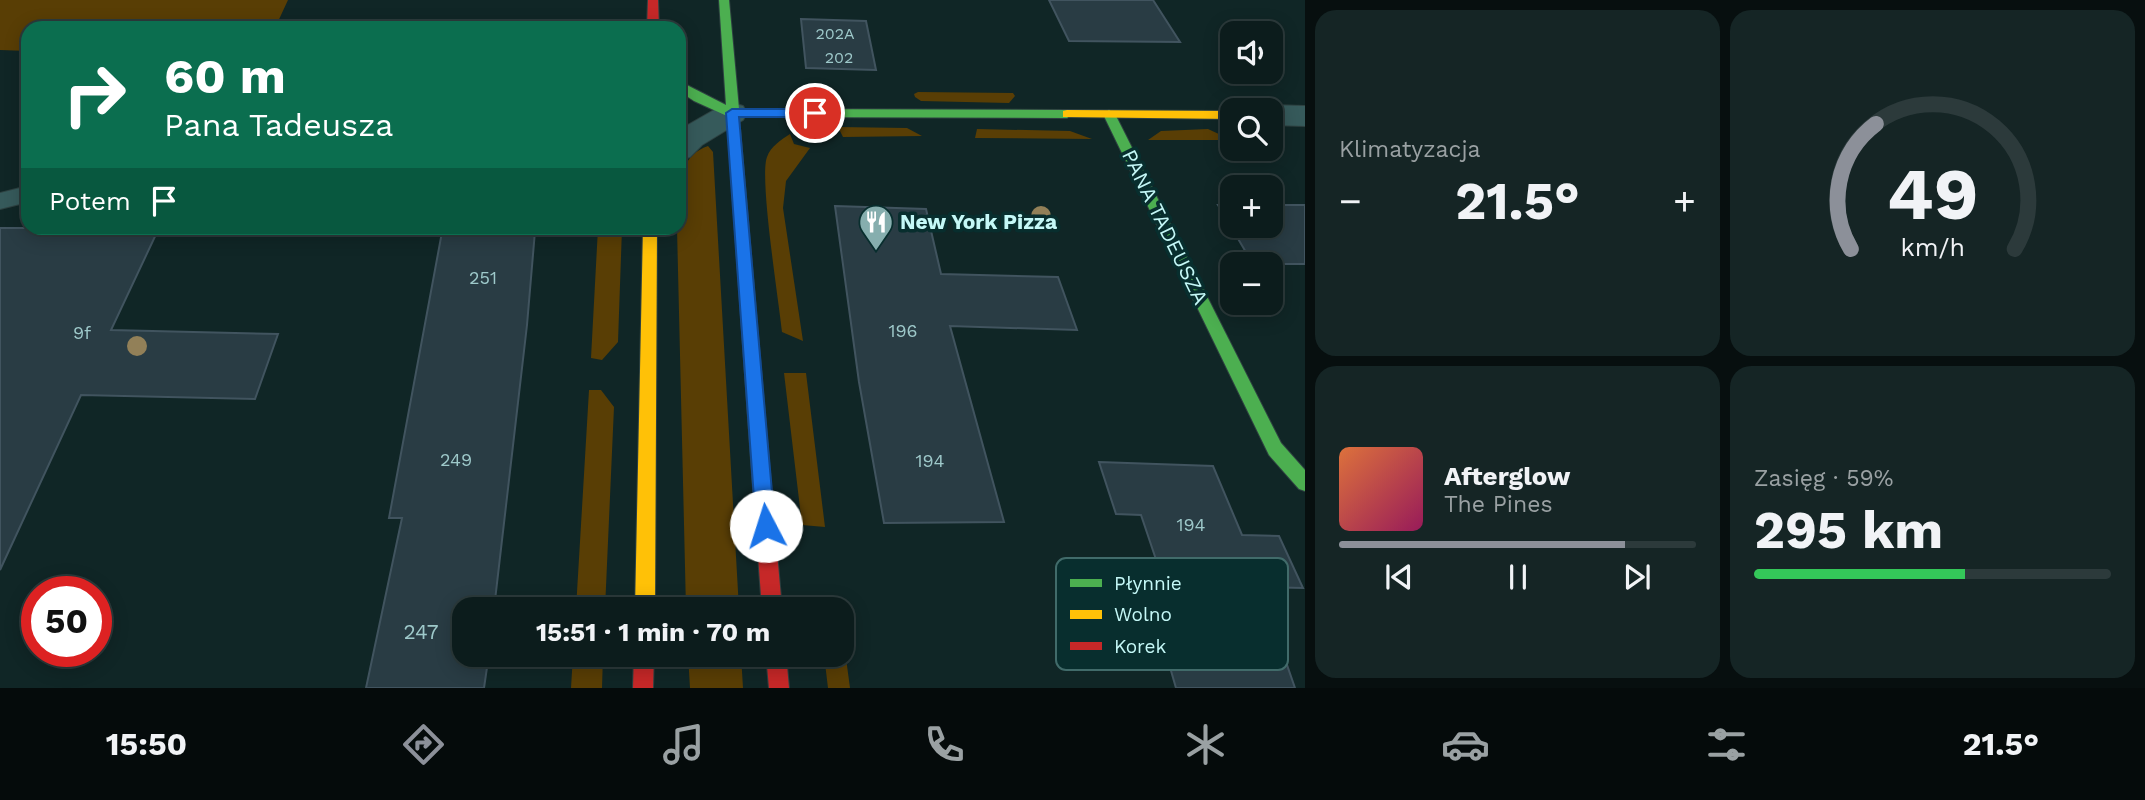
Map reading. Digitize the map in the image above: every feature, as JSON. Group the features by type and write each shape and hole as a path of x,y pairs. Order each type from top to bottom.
{"main road":[{"path":"653,0 653,21"},
{"path":"724,0 771,597"},
{"name":"PANA TADEUSZA","path":"686,90 732,113 1220,115"},
{"name":"PANA TADEUSZA","path":"1109,114 1275,449 1305,483"},
{"path":"645,597 650,235"},
{"path":"643,688 644,667"},
{"path":"777,667 779,688"}],"street":[{"name":"PANA TADEUSZA","path":"686,141 732,113"},
{"path":"1283,116 1305,116"}],"lane":[{"path":"0,201 21,196"}],"shaded area":[{"path":"0,0 288,0 278,21 21,21 21,51 0,50"},
{"path":"1013,93 1015,96 1009,103 921,101 914,94"},
{"path":"838,127 907,128 922,136 843,137"},
{"path":"977,129 1070,131 1092,139 975,138"},
{"path":"1208,129 1220,135 1220,140 1148,140 1161,131"},
{"path":"790,134 794,144 810,148 786,181 783,208 803,341 782,332 766,189 767,157 774,146"},
{"path":"708,146 713,152 738,597 686,597 677,235 686,235 687,162 695,153"},
{"path":"598,235 622,235 618,342 602,360 591,358"},
{"path":"784,373 806,373 825,527 802,525"},
{"path":"589,390 601,390 614,407 606,597 577,597"},
{"path":"572,667 603,667 602,688 571,688"},
{"path":"689,667 742,667 743,688 690,688"},
{"path":"825,667 847,667 850,688 828,688"}],"building":[{"path":"1049,0 1153,0 1180,42 1069,41"},
{"path":"801,19 866,21 876,70 806,68"},
{"path":"1283,205 1305,205 1305,264 1283,264 1283,252 1246,252 1238,238 1283,238"},
{"path":"835,206 926,209 941,274 1058,277 1077,330 950,326 1004,522 884,523 859,382"},
{"path":"0,228 21,228 21,235 156,235 111,330 278,334 255,399 81,395 0,570"},
{"path":"441,235 535,235 495,597 452,597 452,667 487,667 484,688 366,688 402,518 389,518"},
{"path":"1099,462 1213,466 1242,535 1279,536 1303,588 1288,588 1288,558 1155,558 1141,515 1116,514"},
{"path":"1288,668 1295,688 1176,688 1171,670 1288,670"}],"traffic: fast":[{"path":"724,0 760,461"},
{"path":"686,90 732,113 1067,114"},
{"path":"1109,114 1275,449 1305,483"}],"traffic: slow":[{"path":"1067,114 1220,115"},
{"path":"645,597 650,235"}],"traffic: jam":[{"path":"653,0 653,21"},
{"path":"760,461 771,597"},
{"path":"643,688 644,667"},
{"path":"777,667 779,688"}],"place":[{"name":"New York Pizza","path":"876,252"}],"route":[{"path":"766,526 732,113 815,113"}]}
